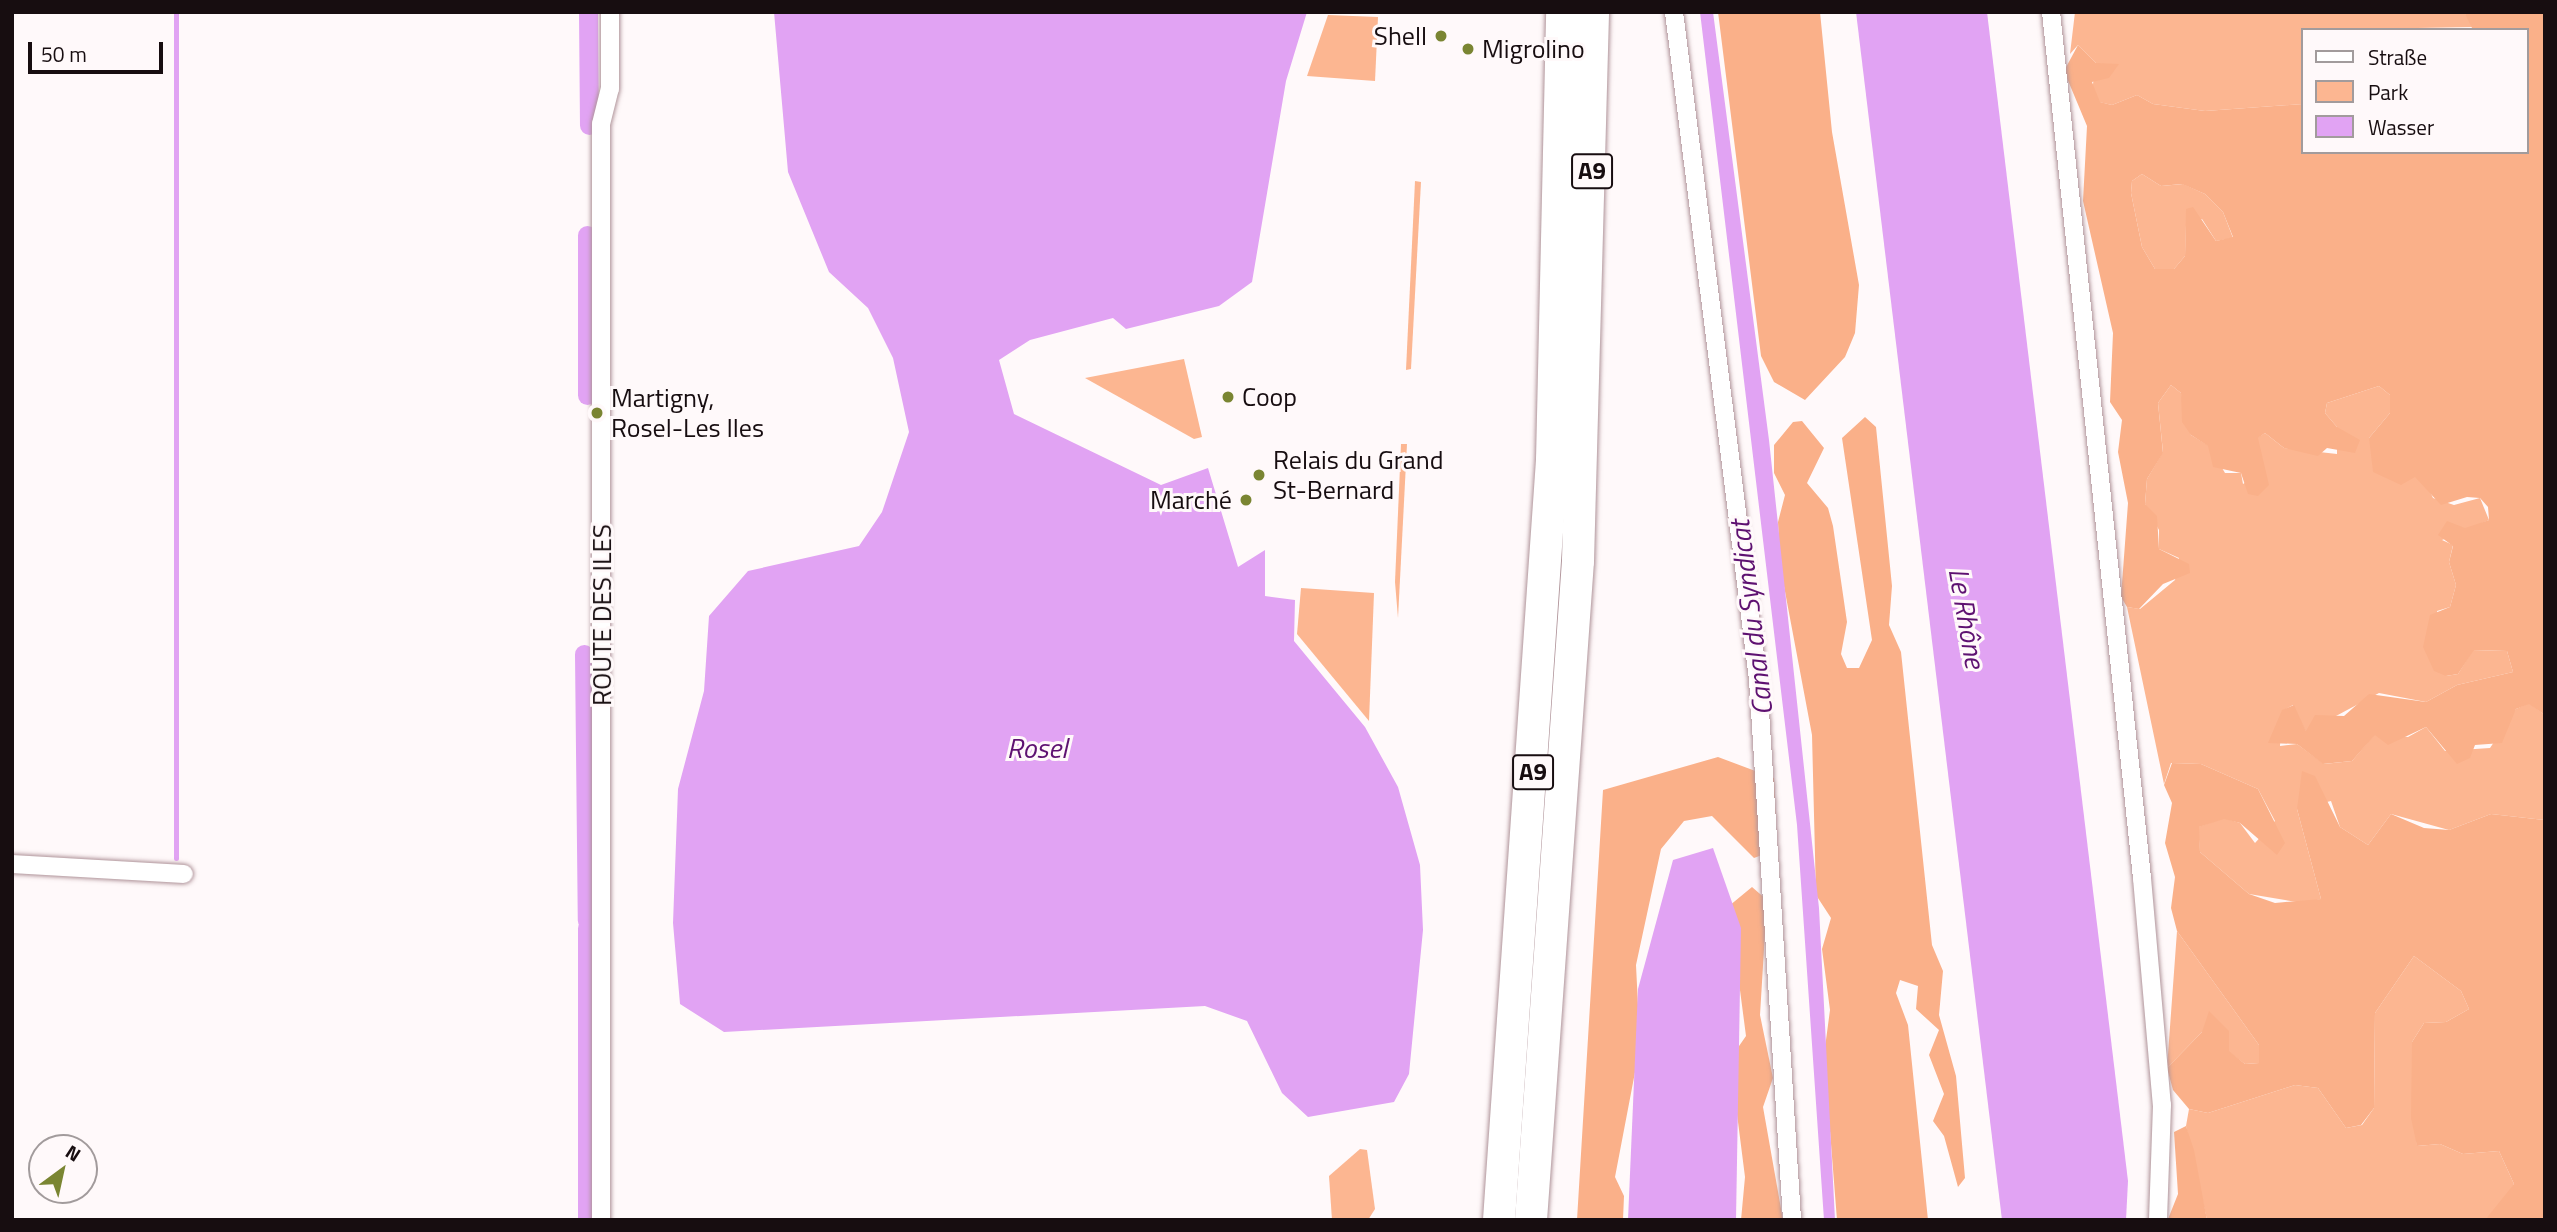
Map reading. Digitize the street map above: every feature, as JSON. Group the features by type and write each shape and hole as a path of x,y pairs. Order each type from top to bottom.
{"highway":[{"name":"A9","path":"1499,1220 1549,515 1562,12"},
{"name":"A9","path":"1531,1220 1579,547 1593,12"}],"street":[{"name":"ROUTE DES ILES","path":"601,1220 601,124 610,89 610,12"},
{"path":"1674,12 1758,680 1792,1220"},
{"path":"2051,12 2142,878 2162,1105 2158,1220"},
{"path":"12,864 184,874"}],"green space":[{"path":"2075,12 2464,12 2474,27 2302,28 2302,104 2205,111 2153,104 2137,95 2112,105 2099,102 2092,91 2096,63 2078,45 2070,54"},
{"path":"1328,15 1378,17 1375,81 1307,76"},
{"path":"2142,174 2161,186 2183,184 2205,194 2223,212 2233,238 2216,241 2202,219 2186,225 2185,256 2174,269 2155,269 2142,247 2131,193 2132,181"},
{"path":"1415,181 1421,182 1411,369 1406,370"},
{"path":"1184,359 1202,437 1194,439 1085,378"},
{"path":"2171,385 2181,393 2191,435 2209,446 2225,473 2241,473 2243,484 2265,470 2256,452 2257,438 2265,433 2284,448 2337,454 2337,427 2325,413 2327,403 2379,386 2390,395 2390,413 2369,438 2426,483 2433,498 2454,505 2480,498 2489,520 2442,540 2453,545 2449,562 2456,585 2450,607 2437,611 2446,676 2458,674 2473,650 2507,651 2513,672 2457,685 2426,702 2379,693 2306,732 2293,705 2282,711 2280,746 2297,744 2324,764 2352,761 2375,734 2408,737 2426,727 2445,751 2490,748 2516,709 2529,703 2545,715 2545,820 2491,814 2449,830 2391,814 2368,845 2340,827 2331,801 2297,809 2321,899 2303,903 2249,894 2200,852 2198,827 2224,818 2240,823 2255,843 2275,821 2258,789 2201,764 2171,763 2164,784 2127,607 2140,609 2175,580 2179,558 2159,549 2159,530 2145,504 2147,479 2163,452 2158,403"},
{"path":"1401,444 1407,444 1398,618 1395,582"},
{"path":"1301,588 1374,593 1369,721 1297,634"},
{"path":"2177,931 2259,1045 2259,1063 2245,1064 2202,1032 2167,1068"},
{"path":"2414,956 2461,991 2469,1009 2446,1022 2424,1023 2412,1042 2417,1146 2440,1144 2463,1154 2499,1151 2514,1184 2505,1201 2485,1220 2207,1220 2186,1126 2189,1109 2208,1113 2295,1085 2318,1088 2346,1128 2362,1125 2374,1108 2375,1013"},
{"path":"1360,1149 1367,1150 1375,1209 1368,1220 1332,1220 1329,1176"}],"shaded area":[{"path":"1718,12 1820,12 1832,132 1859,285 1855,333 1845,357 1805,400 1774,382 1761,356"},
{"path":"2464,12 2545,12 2545,715 2529,704 2516,709 2502,743 2475,745 2470,758 2457,764 2426,727 2388,745 2375,735 2352,761 2323,764 2297,744 2268,743 2282,710 2294,705 2306,731 2315,715 2344,716 2369,694 2426,702 2457,685 2513,672 2507,651 2474,650 2458,674 2446,676 2434,671 2423,647 2430,615 2450,607 2456,585 2449,562 2453,546 2438,535 2447,521 2465,528 2489,520 2488,507 2480,498 2467,497 2441,505 2415,477 2401,485 2373,472 2369,438 2390,413 2390,395 2379,386 2327,403 2325,413 2337,427 2360,440 2355,453 2327,448 2318,456 2284,448 2265,433 2258,438 2269,485 2258,496 2248,494 2241,473 2213,467 2208,446 2191,435 2182,422 2181,393 2171,385 2158,403 2163,453 2147,479 2145,504 2157,516 2159,549 2189,564 2190,573 2163,584 2139,609 2127,607 2121,597 2128,503 2118,452 2122,420 2110,402 2113,333 2083,201 2087,126 2064,71 2078,45 2096,63 2119,64 2109,78 2092,82 2100,102 2112,105 2137,95 2153,104 2205,111 2302,104 2302,154 2529,154 2529,28 2472,28","holes":["2142,174 2161,186 2182,184 2205,194 2223,212 2233,237 2216,241 2193,207 2186,209 2185,256 2174,269 2155,269 2142,247 2131,193 2132,181"]},
{"path":"1865,417 1876,427 1892,586 1889,625 1901,652 1932,945 1943,971 1939,1015 1956,1076 1965,1178 1958,1187 1944,1136 1933,1121 1944,1094 1929,1055 1939,1030 1916,1009 1918,986 1900,980 1896,993 1908,1025 1928,1220 1837,1220 1824,1055 1830,1010 1822,949 1831,918 1816,895 1812,735 1780,565 1778,522 1785,495 1774,473 1774,445 1793,422 1802,421 1824,448 1807,483 1828,508 1833,526 1847,622 1841,654 1847,668 1859,668 1872,640 1842,438"},
{"path":"1718,757 1774,778 1776,827 1762,855 1754,858 1712,816 1684,821 1661,849 1636,965 1640,1046 1615,1177 1624,1196 1623,1220 1577,1220 1603,790"},
{"path":"2172,763 2201,764 2258,789 2285,843 2277,855 2240,823 2224,819 2199,827 2200,852 2249,894 2275,903 2321,899 2297,809 2302,771 2315,776 2340,827 2368,845 2391,814 2424,828 2449,830 2491,814 2545,820 2545,1220 2485,1220 2514,1184 2499,1151 2463,1154 2440,1144 2417,1146 2411,1118 2412,1042 2424,1023 2446,1022 2469,1009 2461,991 2414,956 2375,1013 2374,1108 2361,1125 2346,1128 2318,1088 2295,1085 2208,1113 2189,1109 2173,1090 2167,1068 2202,1032 2209,1011 2229,1031 2229,1051 2245,1064 2259,1063 2259,1045 2177,931 2171,908 2175,877 2165,843 2172,803 2164,785"},
{"path":"1752,887 1767,900 1760,1015 1773,1078 1763,1107 1783,1220 1741,1220 1745,1177 1730,1059 1746,1036 1729,906"},
{"path":"2186,1126 2194,1150 2207,1220 2168,1219 2178,1194 2174,1132"}],"water":[{"name":"Rosel","path":"774,12 1307,12 1286,81 1252,282 1219,306 1126,329 1113,318 1030,340 999,360 1014,414 1161,485 1208,468 1238,567 1265,550 1265,596 1295,600 1294,641 1365,727 1398,787 1420,865 1423,930 1409,1074 1394,1102 1308,1117 1282,1093 1247,1021 1205,1006 724,1032 680,1004 673,923 678,789 704,691 709,616 748,571 859,546 882,512 909,432 893,358 868,308 829,272 788,172"},
{"name":"Canal du Syndicat","path":"1700,12 1713,12 1769,440 1819,908 1835,1220 1824,1220 1797,825"},
{"name":"Le Rhône","path":"1856,12 1987,12 2128,1181 2126,1220 2002,1220"},
{"path":"1713,848 1741,928 1736,1220 1628,1220 1638,989 1673,860"}],"waterway":[{"path":"176,12 176,858"},
{"path":"588,12 589,125"},
{"path":"587,235 587,395"},
{"path":"584,654 587,920"},
{"path":"587,928 587,1220"}],"place":[{"name":"Shell","path":"1441,36"},
{"name":"Migrolino","path":"1468,49"},
{"name":"Coop","path":"1228,397"},
{"name":"Martigny, Rosel-Les Iles","path":"597,413"},
{"name":"Relais du Grand St-Bernard","path":"1259,475"},
{"name":"Marché","path":"1246,500"}]}
